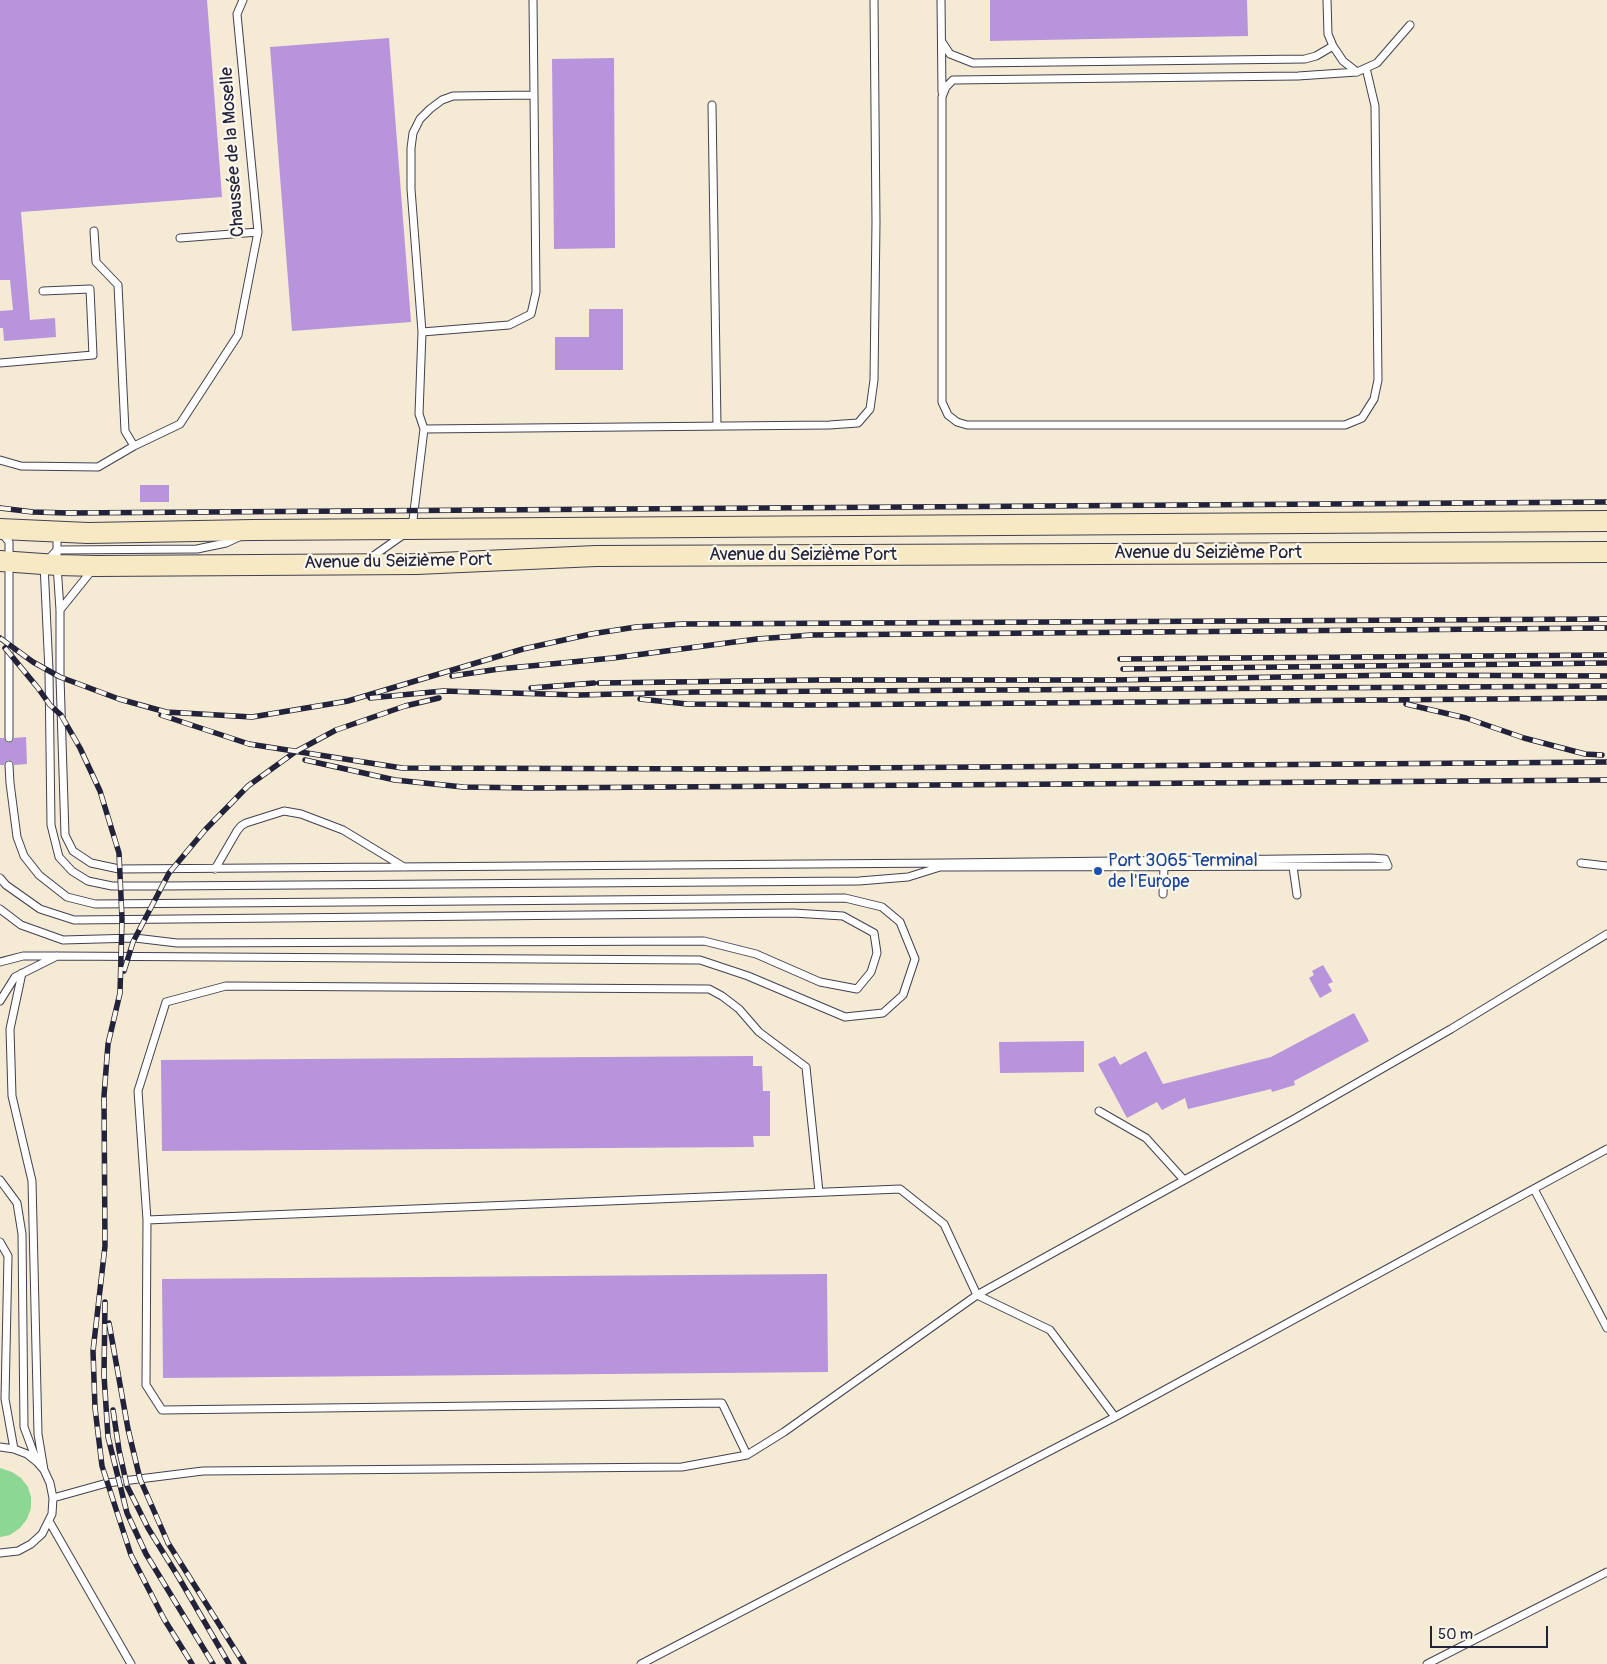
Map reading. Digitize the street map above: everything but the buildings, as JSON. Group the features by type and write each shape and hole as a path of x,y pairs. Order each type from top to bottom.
{"main road":[{"name":"Avenue du Seizième Port","path":"5,561 54,553 88,533 253,530 1607,521"},
{"name":"Avenue du Seizième Port","path":"0,529 54,553 96,566 418,564 596,556 1607,552"}],"lane":[{"name":"Chaussée de la Moselle","path":"0,460 21,466 98,467 134,446 180,424 238,335 258,232 237,14 244,0"},
{"path":"422,332 509,325 531,314 536,292 534,0"},
{"path":"424,429 858,423 870,409 874,380 876,222 874,0"},
{"path":"941,0 942,402 948,415 957,422 967,425 1345,425 1362,418 1374,399 1378,380 1375,106 1366,68"},
{"path":"1326,0 1328,34 1333,46 1343,61 1358,72"},
{"path":"942,97 946,86 953,80 1298,76 1358,72 1377,63 1410,25"},
{"path":"942,42 950,54 973,63 1305,59 1316,56 1333,46"},
{"path":"361,564 412,529 424,429 419,414 422,332 411,189 413,133 420,119 430,109 442,100 453,96 534,95"},
{"path":"712,105 717,426"},
{"path":"94,231 96,262 118,285 124,431 134,446"},
{"path":"180,238 258,232"},
{"path":"0,363 93,355 90,289 43,291"},
{"path":"0,529 9,542 5,561 9,738"},
{"path":"54,553 49,671 51,825 59,857 72,872 88,881 112,886 859,881 908,878 941,865 1164,868 1388,866 1384,859 1371,858 941,865 215,869 119,869 91,863 73,851 65,835 60,610 54,553"},
{"path":"60,610 96,566"},
{"path":"0,962 23,956 700,960 748,976 845,1017 883,1013 903,995 915,959 900,922 882,907 845,898 95,904 67,897 39,875 24,856 18,837 9,765"},
{"path":"215,869 241,826 246,822 284,811 308,816 343,830 405,868"},
{"path":"1582,863 1607,866"},
{"path":"1293,867 1297,895"},
{"path":"1163,894 1164,868"},
{"path":"0,878 6,885 40,909 74,920 793,913 843,916 874,933 877,953 871,972 857,989 820,982 756,954 704,941 177,944 135,938 63,940 20,925 0,909"},
{"path":"53,1498 107,1483 203,1471 682,1467 747,1455 784,1432 977,1295 1451,1029 1607,934"},
{"path":"0,1001 15,977 58,956"},
{"path":"0,1553 18,1551 31,1544 42,1534 52,1514 53,1498 50,1483 44,1470 38,1434 32,1181 12,1096 10,1029 22,973"},
{"path":"747,1455 722,1403 162,1410 146,1385 147,1220 138,1091 166,1002 226,986 709,990 722,996 739,1009 759,1032 806,1067 819,1192"},
{"path":"1099,1111 1146,1138 1184,1180"},
{"path":"641,1664 1115,1417 1607,1149"},
{"path":"0,1180 17,1202 22,1234 24,1427 37,1462"},
{"path":"147,1220 900,1189 944,1224 977,1295 1050,1330 1115,1417"},
{"path":"1534,1189 1607,1328"},
{"path":"0,1242 8,1256 5,1399 14,1449"},
{"path":"0,1447 14,1449 27,1454 44,1470"},
{"path":"49,1521 131,1664"},
{"path":"1426,1664 1607,1572"}],"green space":[{"path":"0,1468 12,1472 21,1478 28,1487 31,1497 31,1508 27,1519 20,1528 10,1535 0,1537"}],"railway":[{"path":"0,508 33,512 68,513 1607,502"},
{"path":"0,638 33,662 60,677 119,699 166,712 252,717 348,701 523,649 591,634 636,627 682,624 1607,619"},
{"path":"452,676 499,669 613,658 757,639 811,635 1607,628"},
{"path":"5,648 50,705 61,715 80,748 100,791 119,853 122,919 120,993 108,1044 104,1096 105,1246 93,1351 95,1408 102,1466 131,1555 164,1619 192,1664"},
{"path":"1120,659 1607,655"},
{"path":"1123,669 1607,663"},
{"path":"599,683 819,680 1113,680 1395,675 1607,676"},
{"path":"531,688 594,683"},
{"path":"370,698 443,691 579,695 696,692 1607,686"},
{"path":"124,971 133,942 169,873 205,830 248,786 295,752 336,730 405,706 439,698"},
{"path":"640,699 687,704 808,705 1607,698"},
{"path":"1406,704 1466,718 1524,738 1585,754 1602,755"},
{"path":"161,715 249,744 402,768 732,769 1607,762"},
{"path":"305,760 395,780 463,787 1607,780"},
{"path":"105,1302 104,1375 108,1437 127,1513 146,1554 213,1664"},
{"path":"109,1323 128,1429 140,1479 168,1543 244,1664"},
{"path":"113,1410 127,1486 148,1528 229,1664"}],"place":[{"name":"Port 3065 Terminal de l'Europe","path":"1098,871"}]}
